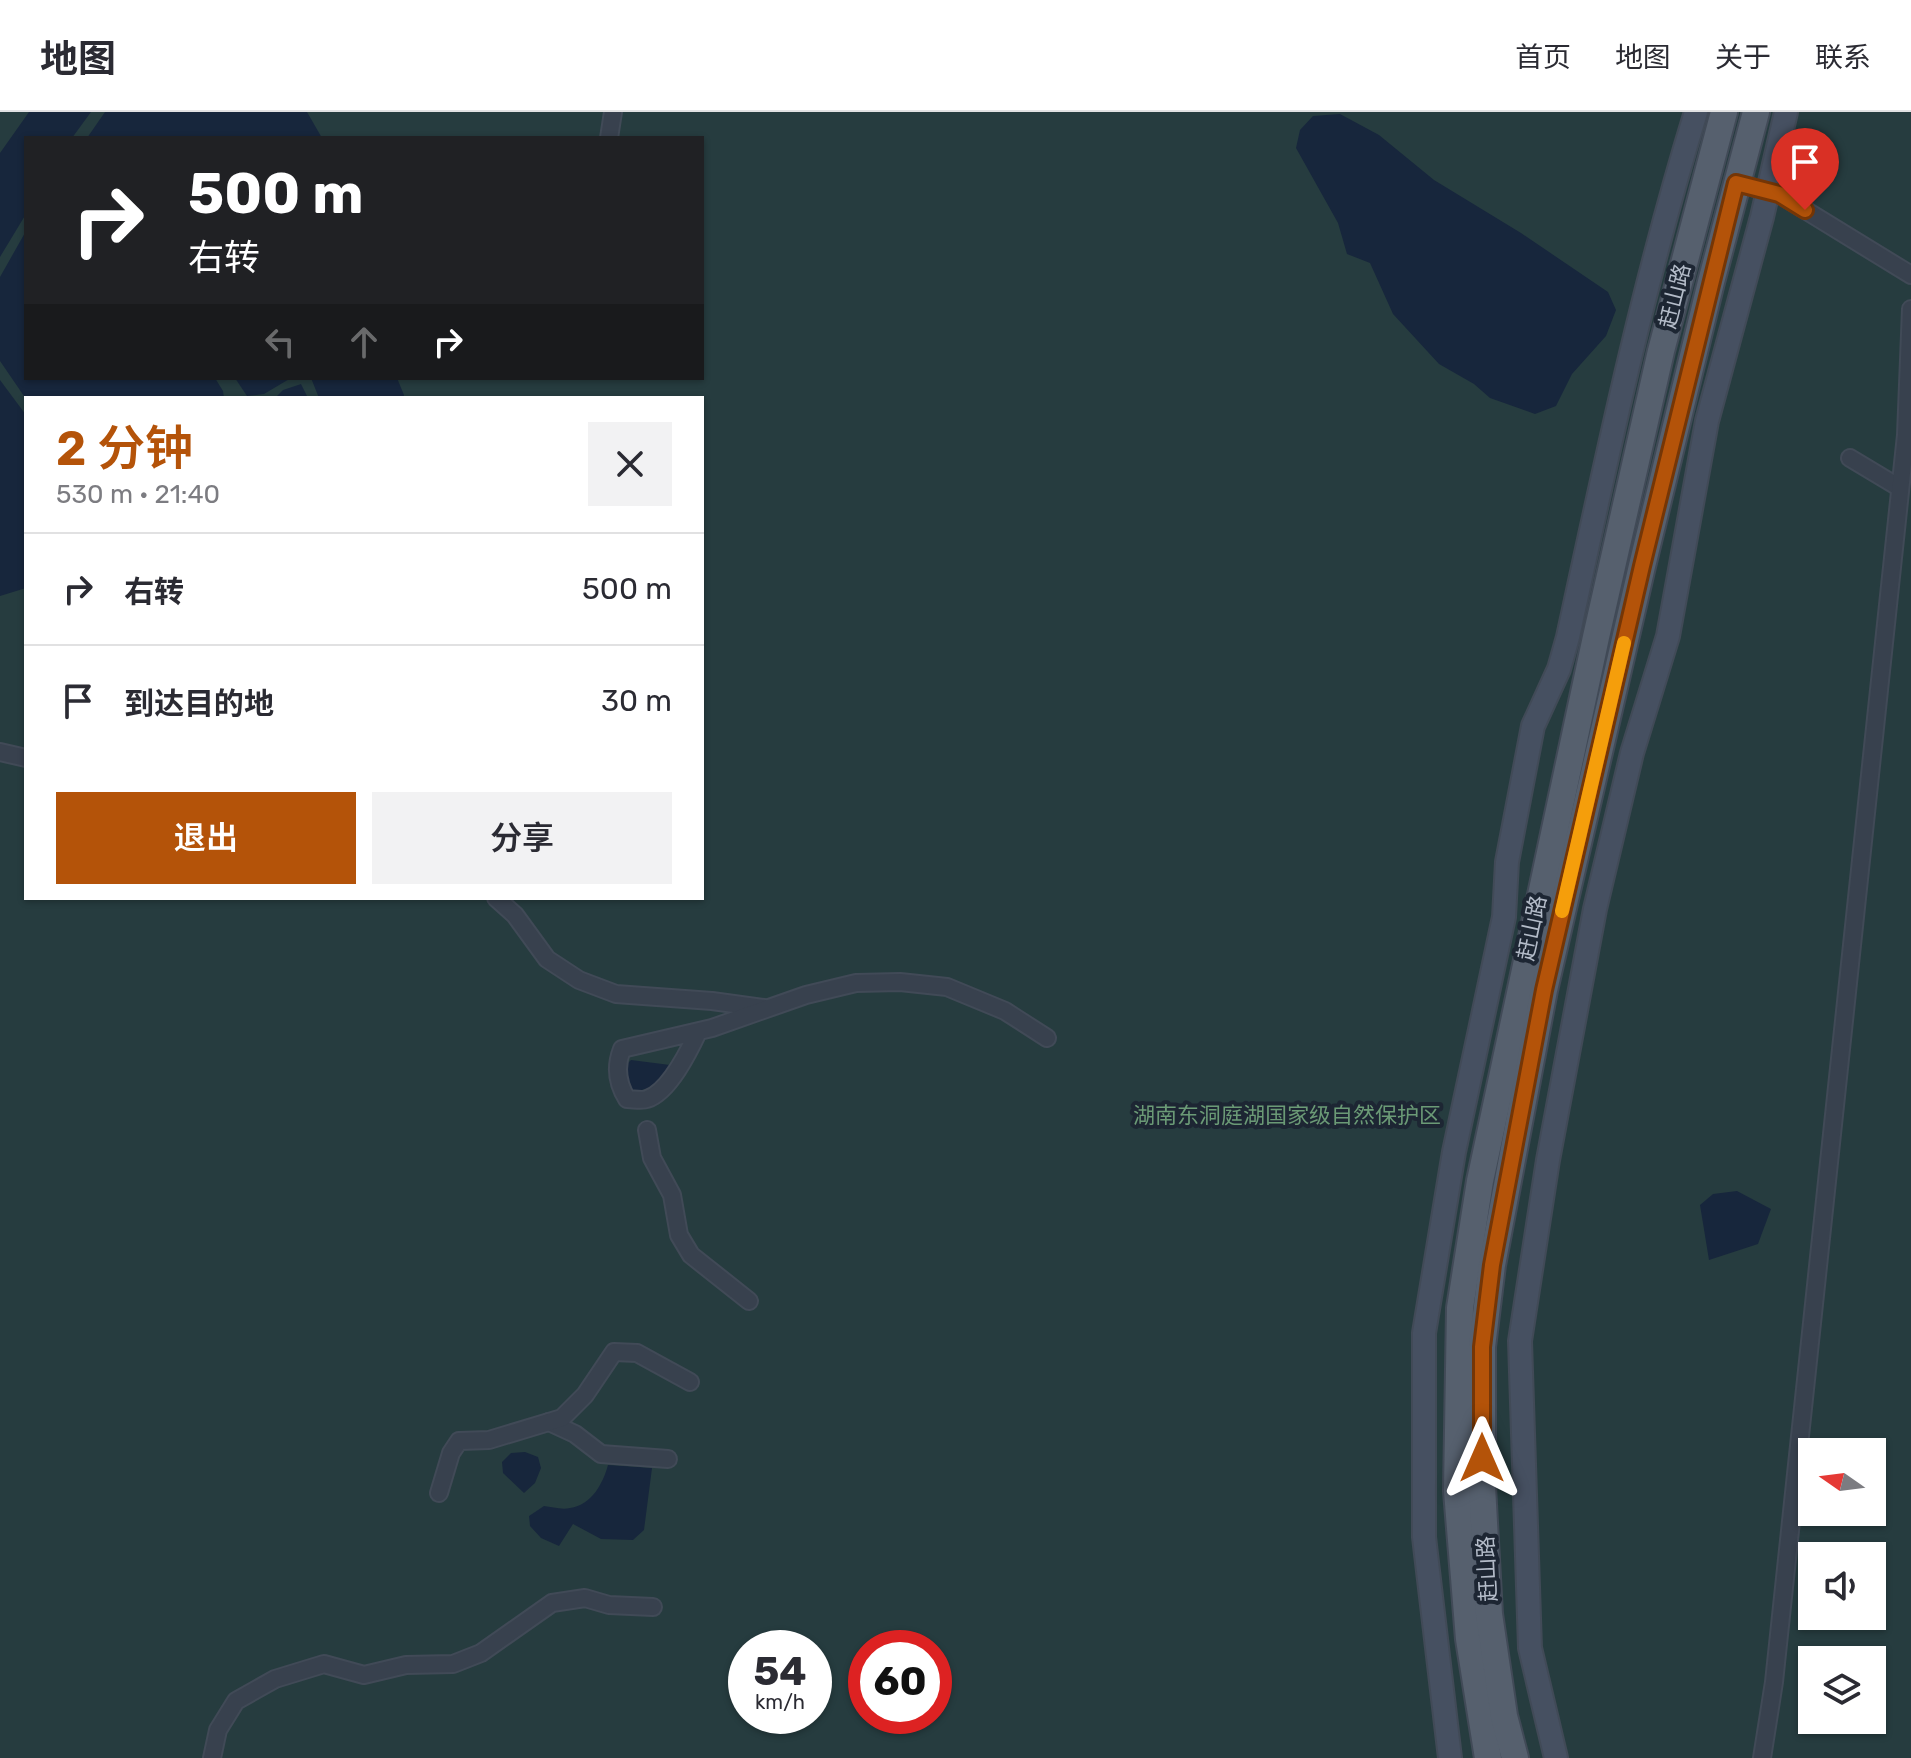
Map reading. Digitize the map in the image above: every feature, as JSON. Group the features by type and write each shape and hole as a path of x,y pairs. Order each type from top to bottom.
{"main road":[{"path":"1450,1758 1424,1537 1424,1333 1454,1152 1504,917 1507,862 1533,726 1559,669 1568,637 1621,391 1676,175 1696,112"},
{"name":"赶山路","path":"1488,1758 1469,1639 1457,1491 1460,1308 1480,1181 1532,927 1661,351 1724,112"},
{"name":"赶山路","path":"1515,1758 1504,1716 1489,1614 1482,1486 1482,1347 1490,1279 1544,990 1711,282 1756,112"},
{"path":"1556,1758 1530,1648 1522,1489 1520,1341 1548,1160 1595,909 1632,753 1668,636 1707,421 1762,217 1786,112"}],"street":[{"path":"609,136 613,112"},
{"path":"1736,183 1779,194 1911,275"},
{"path":"1762,1758 1774,1682 1906,435 1911,309"},
{"path":"1850,458 1900,488"},
{"path":"0,752 24,758"},
{"path":"498,900 515,915 547,959 579,980 616,994 712,1001 767,1009"},
{"path":"698,1032 677,1071 661,1089 647,1099 627,1099 619,1087 617,1061 622,1049 698,1032 806,995 856,983 900,982 947,987 1005,1011 1047,1038"},
{"path":"647,1130 652,1158 672,1195 679,1235 691,1255 749,1301"},
{"path":"439,1493 451,1453 459,1441 489,1440 562,1418 585,1395 614,1352 637,1353 690,1382"},
{"path":"549,1422 575,1434 601,1454 668,1459"},
{"path":"212,1758 218,1730 236,1701 275,1679 324,1664 364,1675 406,1665 453,1664 481,1653 552,1603 585,1598 609,1605 653,1607"}],"green space":[{"name":"湖南东洞庭湖国家级自然保护区","path":"0,112 1911,112 1911,1758 0,1758"}],"water":[{"path":"29,112 91,112 73,136 24,136 24,217 0,257 0,153"},
{"path":"105,112 307,112 321,136 88,136"},
{"path":"1340,114 1379,135 1434,180 1521,233 1608,292 1616,310 1606,336 1572,374 1556,406 1535,414 1490,398 1474,384 1439,364 1393,314 1370,263 1347,254 1338,223 1296,148 1300,130 1313,116"},
{"path":"24,235 24,380 216,380 224,396 24,396 0,361 0,277"},
{"path":"0,380 24,412 24,589 0,596"},
{"path":"236,380 288,380 264,394 247,396"},
{"path":"312,380 398,380 404,395 404,396 318,396"},
{"path":"301,384 307,396 277,396 283,390"},
{"path":"631,1060 670,1065 655,1084 631,1091 624,1067"},
{"path":"1737,1191 1771,1209 1758,1244 1709,1260 1700,1205 1713,1194"},
{"path":"525,1452 538,1457 541,1468 535,1483 524,1493 503,1473 502,1462 511,1453"},
{"path":"608,1465 652,1468 644,1530 633,1540 601,1539 573,1524 559,1546 541,1538 530,1526 529,1516 544,1506 567,1509 585,1503 600,1486"}],"slow traffic":[{"path":"1562,911 1624,643"}],"route":[{"path":"1482,1458 1482,1347 1492,1265 1544,990 1642,566 1736,183 1779,194 1805,210"}]}
